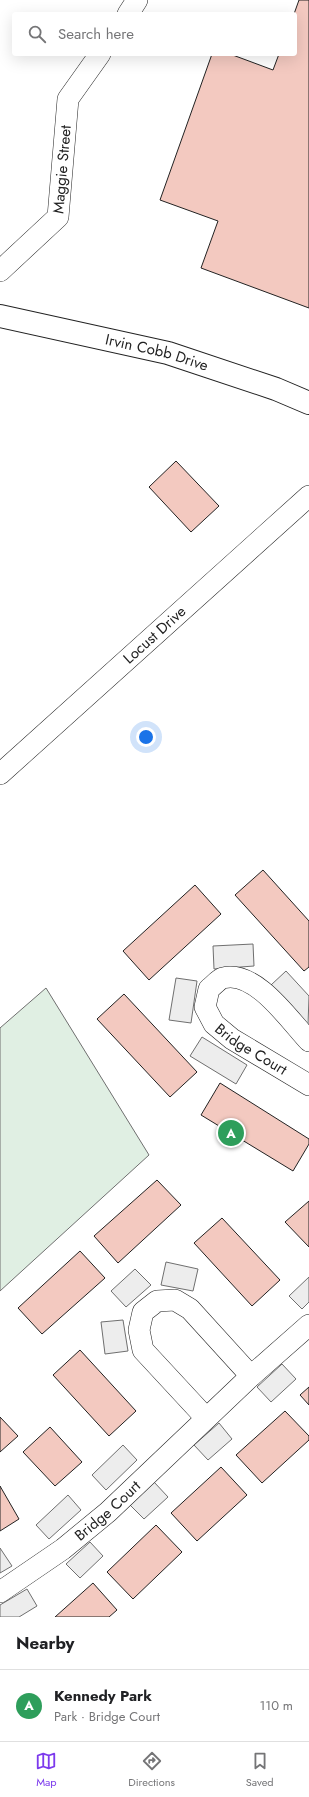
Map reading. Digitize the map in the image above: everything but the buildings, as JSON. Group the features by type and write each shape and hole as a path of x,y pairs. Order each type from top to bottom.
{"main road":[{"name":"Irvin Cobb Drive","path":"0,316 168,353 276,389 309,403"}],"street":[{"path":"129,12 137,0"},
{"name":"Maggie Street","path":"0,271 58,217 68,99 99,56"},
{"name":"Locust Drive","path":"0,774 309,496"},
{"name":"Bridge Court","path":"309,1041 260,987 242,978 223,978 209,989 205,1006 214,1024 232,1039 309,1085"},
{"path":"206,1418 143,1350 139,1330 144,1312 157,1301 175,1300 190,1309 252,1376"},
{"name":"Bridge Court","path":"0,1592 69,1545 108,1512 206,1418 309,1325"}],"green space":[{"path":"46,988 149,1155 0,1291 0,1028"}],"shaded area":[{"path":"253,944 254,966 214,969 213,946"},
{"path":"286,971 309,996 308,1026 271,985"},
{"path":"176,978 197,981 191,1023 169,1020"},
{"path":"202,1037 247,1065 236,1084 190,1056"},
{"path":"166,1262 198,1269 193,1291 161,1285"},
{"path":"135,1269 151,1285 126,1307 111,1291"},
{"path":"309,1277 309,1302 302,1309 289,1296"},
{"path":"123,1320 128,1351 105,1354 101,1322"},
{"path":"282,1364 296,1379 271,1402 257,1387"},
{"path":"219,1423 232,1439 208,1460 194,1445"},
{"path":"123,1445 137,1460 106,1490 92,1475"},
{"path":"154,1482 168,1497 144,1519 130,1505"},
{"path":"68,1495 81,1510 49,1539 36,1525"},
{"path":"90,1542 103,1556 80,1578 66,1564"},
{"path":"0,1548 12,1566 0,1573"},
{"path":"27,1589 37,1606 19,1617 0,1617 0,1605"}],"place":[{"name":"Kennedy Park","path":"231,1133"}]}
